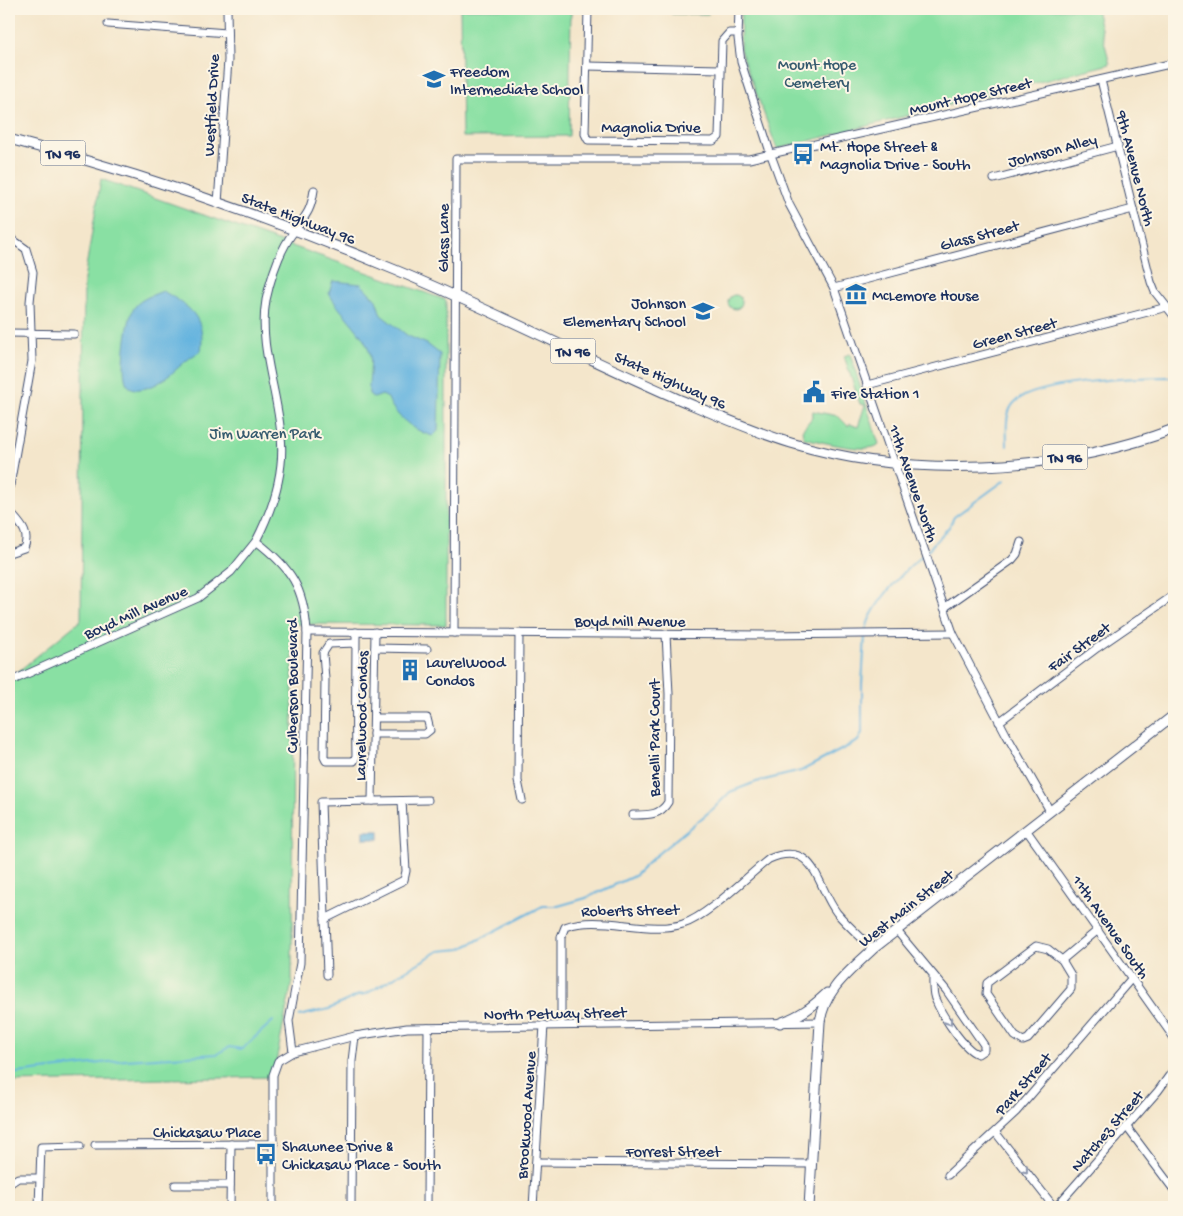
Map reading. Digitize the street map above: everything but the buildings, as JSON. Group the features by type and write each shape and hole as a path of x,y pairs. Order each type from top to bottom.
{"main road":[{"name":"State Highway 96","path":"9,139 70,155 294,230 456,296 620,374 728,420 792,443 894,462 933,466 1001,465 1106,449 1174,429"},
{"name":"West Main Street","path":"809,1207 820,1022 822,1010 832,987 873,949 1174,717"},
{"path":"780,1023 796,1018 810,1009 832,987"}],"street":[{"name":"Westfield Drive","path":"218,203 228,60 226,9"},
{"name":"Magnolia Drive","path":"588,9 585,134 588,140 713,141 719,137 722,40 729,33 738,33"},
{"path":"739,9 738,33 742,62 771,155"},
{"path":"108,24 227,33"},
{"name":"Mount Hope Street","path":"771,155 1174,63"},
{"path":"587,66 720,68"},
{"name":"9th Avenue North","path":"1101,80 1151,282 1174,316"},
{"name":"Johnson Alley","path":"994,179 1118,146"},
{"name":"11th Avenue North","path":"771,155 789,204 834,288 953,633 999,722 1050,811"},
{"name":"Glass Lane","path":"454,633 456,159 729,161 771,155"},
{"path":"256,541 270,514 278,486 282,455 279,421 267,360 264,314 270,286 279,259 294,230 308,215 314,190"},
{"name":"Glass Street","path":"834,288 1133,209"},
{"path":"9,237 26,249 32,272 30,302 32,361 9,491"},
{"name":"Green Street","path":"867,385 1167,307"},
{"path":"9,333 74,334"},
{"path":"9,510 26,531 27,540 24,548 9,553"},
{"name":"Culberson Boulevard","path":"256,541 277,557 297,584 303,600 307,632 300,963 289,1021 293,1052"},
{"name":"Boyd Mill Avenue","path":"9,682 198,598 231,572 256,541"},
{"path":"944,608 1012,560 1017,554 1021,542"},
{"name":"Fair Street","path":"999,722 1097,648 1173,599"},
{"name":"Boyd Mill Avenue","path":"307,632 856,635 953,633"},
{"path":"356,632 356,643 356,756 354,761 326,761 324,757 325,679 323,653 329,644 356,643"},
{"name":"Laurelwood Condos","path":"372,801 375,632"},
{"path":"519,633 518,780 522,800"},
{"name":"Benelli Park Court","path":"633,815 654,814 661,811 668,802 670,694 666,634"},
{"path":"375,648 427,649"},
{"path":"374,718 427,718 430,730 425,734 374,734"},
{"name":"Laurelwood Condos","path":"328,975 321,802 428,800"},
{"path":"326,919 404,880 406,871 402,801"},
{"name":"11th Avenue South","path":"1027,831 1174,1038"},
{"name":"Roberts Street","path":"561,1025 561,937 565,927 578,922 637,925 683,924 699,916 769,859 781,854 792,853 805,858 812,867 836,912 873,949"},
{"path":"1062,960 1098,930"},
{"path":"897,931 933,977 946,990 984,1045 984,1050 978,1054 973,1053 961,1041 936,1001 933,977"},
{"path":"1036,946 1048,949 1062,960 1071,975 1071,989 1028,1039 1023,1041 1014,1036 986,994 987,983 1036,946"},
{"name":"Park Street","path":"1055,1207 996,1133 1131,979"},
{"name":"North Petway Street","path":"293,1052 387,1030 544,1025 820,1022"},
{"name":"Brookwood Avenue","path":"533,1207 544,1025"},
{"path":"427,1207 428,1028"},
{"path":"351,1207 352,1061 355,1036"},
{"path":"273,1207 273,1075 278,1061 293,1052"},
{"name":"Natchez Street","path":"1055,1207 1158,1091 1174,1069"},
{"path":"1126,1126 1174,1190"},
{"path":"948,1175 996,1133"},
{"path":"230,1207 231,1144"},
{"name":"Chickasaw Place","path":"95,1145 274,1144"},
{"path":"39,1207 41,1146 80,1146"},
{"name":"Forrest Street","path":"536,1162 811,1164"},
{"path":"9,1184 18,1178 39,1176"},
{"path":"175,1185 230,1185"}],"green space":[{"path":"460,9 571,9 569,136 462,137"},
{"path":"672,9 708,9 708,14 672,14"},
{"name":"Mount Hope Cemetery","path":"741,9 1096,9 1110,64 777,149 740,49"},
{"name":"Jim Warren Park","path":"101,179 446,300 446,625 293,624 292,982 273,1077 11,1082 9,679 81,620 84,279"},
{"path":"732,295 738,295 742,302 738,309 732,309 728,305 728,299"},
{"path":"850,354 879,444 874,447 855,448 804,438 802,430 811,419 813,411 838,416 848,426 850,424 858,427 865,405 860,404 844,356"}],"water":[{"path":"333,281 361,284 376,300 381,315 408,336 427,344 440,354 438,431 433,436 413,427 400,417 388,398 382,395 374,398 369,394 370,355 358,331 329,293"},
{"path":"163,291 181,302 194,314 201,330 201,351 193,355 157,384 140,389 129,387 125,378 124,358 131,314 140,302"},
{"path":"364,831 379,831 379,839 364,839"}],"waterway":[{"path":"1007,446 1009,411 1015,402 1027,395 1045,389 1091,382 1174,377"},
{"path":"927,551 949,527 954,517 1005,480"},
{"path":"866,631 873,612 889,589 924,554"},
{"path":"299,1016 329,1009 359,995 366,994 439,951 461,949 543,906 558,906 586,898 634,876 655,856 714,808 730,792 756,782 801,771 858,741 862,733 862,684 865,636"},
{"path":"9,1074 125,1060 217,1054 229,1047 242,1049 273,1021"}],"place":[{"name":"Freedom Intermediate School","path":"434,79"},
{"name":"Mt. Hope Street & Magnolia Drive - South","path":"803,154"},
{"name":"McLemore House","path":"856,294"},
{"name":"Johnson Elementary School","path":"703,311"},
{"name":"Fire Station 1","path":"814,392"},
{"name":"LaurelWood Condos","path":"410,670"},
{"name":"Shawnee Drive & Chickasaw Place - South","path":"266,1154"}]}
